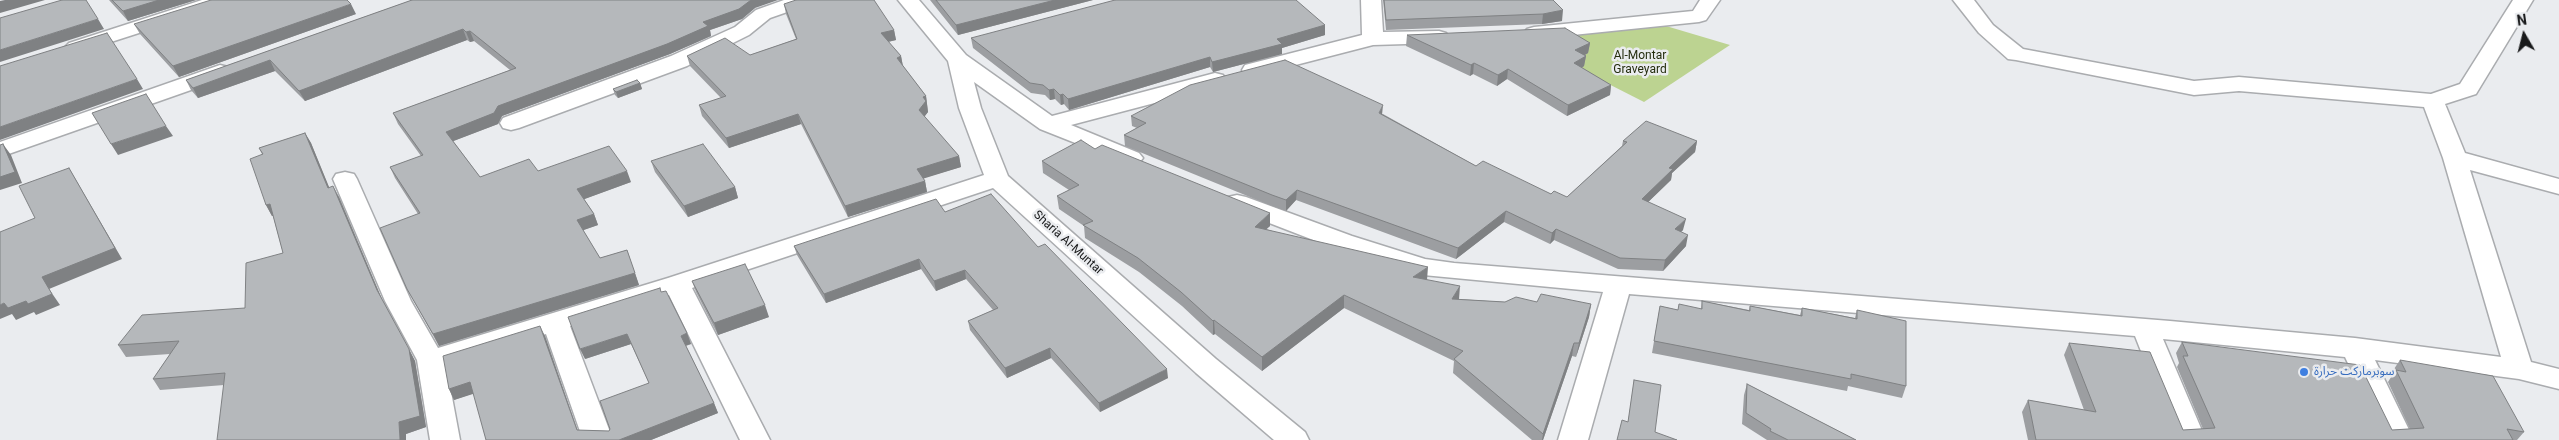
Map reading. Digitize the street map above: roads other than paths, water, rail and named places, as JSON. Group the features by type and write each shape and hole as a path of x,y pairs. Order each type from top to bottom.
{"street":[{"path":"56,54 222,0"},
{"path":"511,123 680,61 742,30 763,14 803,0"},
{"name":"Sharia Al-Muntar","path":"908,0 957,49 970,108 997,179 1206,366 1294,440"},
{"path":"1371,0 1373,40"},
{"path":"1515,34 1698,16 1710,0"},
{"path":"1963,0 1986,29 2016,54 2194,88 2239,84 2433,101 2468,89 2523,0"},
{"path":"1048,124 1324,50 1373,40 1457,36"},
{"path":"957,49 1048,124 1155,168"},
{"path":"0,150 243,64"},
{"path":"2433,101 2454,158 2519,369"},
{"path":"2454,158 2559,188"},
{"path":"345,179 398,301 431,360 445,440"},
{"path":"431,360 677,284 997,179"},
{"path":"1218,194 1343,242 1423,267 1618,285 2145,328 2355,348 2519,369 2559,379"},
{"path":"677,284 755,440"},
{"path":"1573,440 1618,285"},
{"path":"555,322 598,440"},
{"path":"2145,328 2192,440"},
{"path":"2355,348 2399,440"}],"place":[{"name":"سوبرماركت حرارة","path":"2304,372"}],"park label":[{"name":"Al-Montar Graveyard","path":"1640,63"}]}
